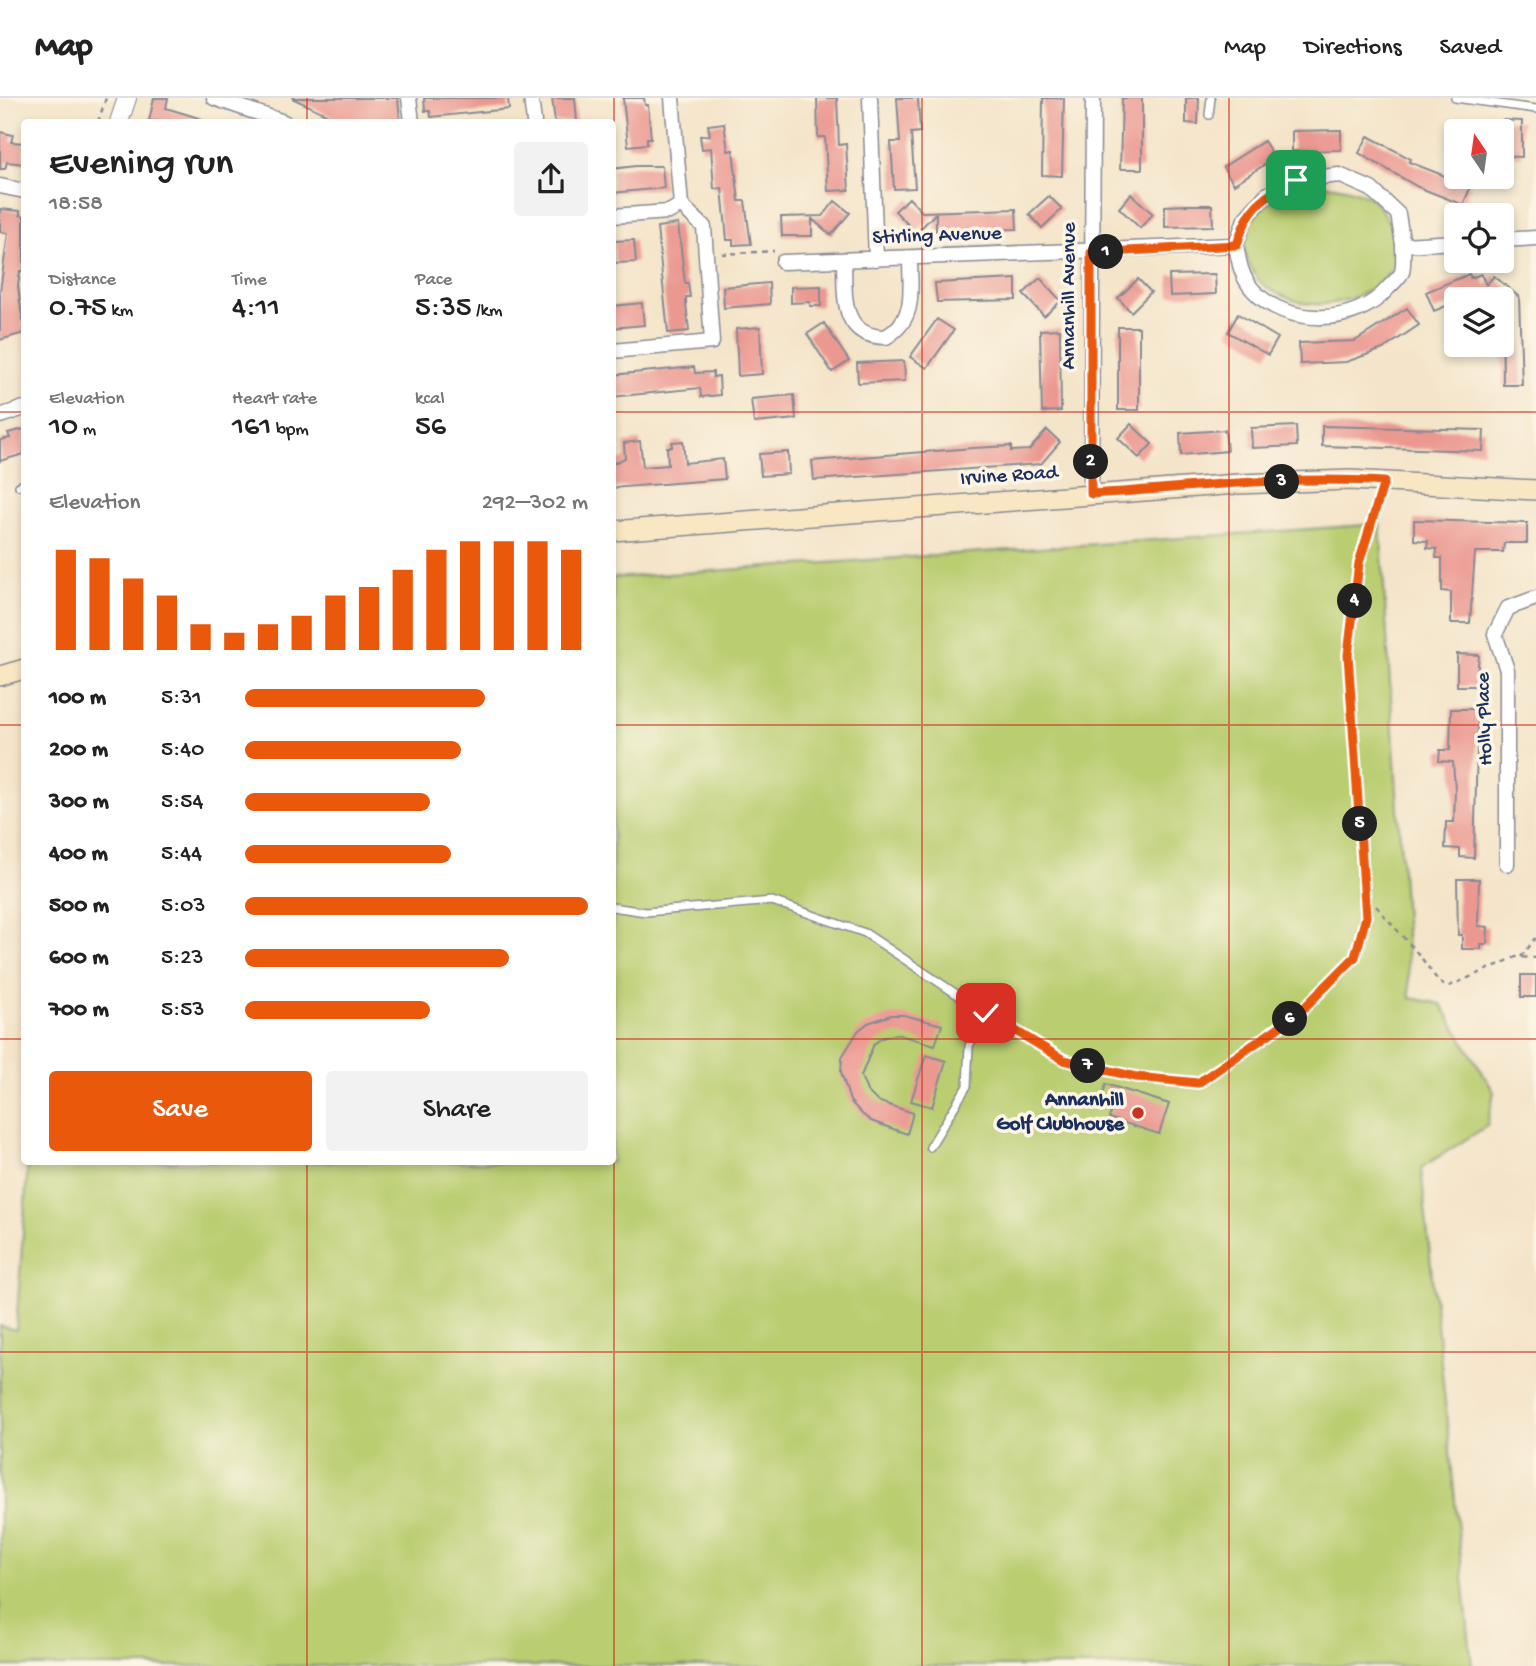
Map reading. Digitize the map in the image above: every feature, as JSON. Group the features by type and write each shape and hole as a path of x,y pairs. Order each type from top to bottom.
{"main road":[{"name":"Irvine Road","path":"616,531 1250,484 1350,480 1536,489"},
{"path":"0,676 21,670"}],"street":[{"path":"120,119 127,98"},
{"path":"214,98 275,119"},
{"path":"409,98 412,119"},
{"path":"531,98 534,119"},
{"path":"616,351 712,342 704,227 681,205 672,98"},
{"path":"870,98 876,259"},
{"name":"Annanhill Avenue","path":"1091,494 1093,98"},
{"path":"1339,176 1371,189 1398,214 1403,245 1402,272 1381,297 1352,313 1318,317 1286,312 1254,291 1241,272 1237,245 1244,219 1266,195 1296,180 1339,176"},
{"path":"0,186 21,190"},
{"path":"616,216 669,212 681,205"},
{"path":"1514,239 1536,238"},
{"path":"1403,245 1444,243"},
{"name":"Stirling Avenue","path":"783,262 1091,253 1237,245"},
{"path":"844,261 846,304 853,323 862,334 886,337 905,323 910,306 910,259"},
{"path":"0,416 21,409"},
{"name":"Holly Place","path":"1507,864 1507,670 1494,634 1508,608 1536,598"}],"lane":[{"path":"1209,115 1211,98"},
{"path":"1455,98 1536,109"},
{"path":"616,908 646,912 772,901 865,933 986,1013 1064,1060 1136,1077 1198,1083 1298,1014 1355,957 1366,917 1348,655 1359,563 1384,482"},
{"path":"930,1147 967,1086 969,1045 986,1013"}],"path":[{"path":"100,119 106,98"},
{"path":"707,255 780,251 783,262"},
{"path":"1365,893 1439,982 1447,987 1516,957 1536,958"},
{"path":"1521,957 1536,938"}],"green space":[{"path":"1317,184 1353,190 1367,196 1386,217 1396,238 1396,257 1388,273 1373,287 1355,297 1334,303 1313,304 1293,300 1268,288 1257,278 1247,259 1244,242 1248,227 1256,214 1268,203 1300,188"},
{"path":"1380,524 1410,998 1441,1004 1494,1092 1487,1126 1421,1168 1472,1666 0,1666 0,1326 16,1330 28,1165 616,1165 616,578"}],"building":[{"path":"154,98 168,98 166,108 202,119 149,119"},
{"path":"292,98 398,98 400,119 332,117"},
{"path":"424,98 508,98 509,109 431,117 430,111 425,111"},
{"path":"552,98 575,98 577,119 555,119"},
{"path":"623,98 644,98 645,105 648,105 651,138 647,138 647,144 628,146"},
{"path":"817,98 837,98 839,145 846,144 849,190 828,191 825,137 818,137"},
{"path":"897,98 918,98 920,132 911,133 915,188 894,189 891,142 900,142"},
{"path":"1043,98 1064,98 1062,176 1042,175"},
{"path":"1122,98 1142,98 1142,169 1120,169"},
{"path":"1186,98 1199,98 1198,124 1186,123"},
{"path":"1514,121 1522,121 1522,157 1514,157"},
{"path":"724,123 728,151 733,150 739,201 745,201 751,244 733,245 733,240 727,240 722,188 714,189 711,148 702,149 700,136 710,135 708,125"},
{"path":"1341,130 1341,150 1292,151 1292,131"},
{"path":"0,132 13,135 11,142 21,143 21,164 7,162 5,169 0,169"},
{"path":"1368,136 1411,159 1409,162 1444,176 1444,189 1470,189 1464,203 1458,203 1418,187 1359,153"},
{"path":"1264,141 1275,158 1234,184 1223,167"},
{"path":"662,166 664,188 616,193 616,168"},
{"path":"1131,194 1153,214 1140,228 1119,208"},
{"path":"1049,196 1062,209 1042,228 1029,214"},
{"path":"909,198 922,212 1016,209 1017,229 936,231 936,213 916,233 895,211"},
{"path":"835,201 850,213 831,235 812,219 812,236 782,236 781,217 823,216"},
{"path":"1212,205 1213,226 1165,227 1165,206"},
{"path":"0,209 20,211 21,271 18,286 21,334 0,340 0,291 8,233 0,232"},
{"path":"678,224 685,283 688,283 690,297 686,297 689,331 668,333 657,227"},
{"path":"634,240 636,262 616,263 616,241"},
{"path":"1215,274 1216,294 1170,296 1169,275"},
{"path":"1469,274 1471,278 1481,274 1486,285 1494,276 1507,287 1444,287 1444,307 1434,311 1426,292"},
{"path":"1040,278 1061,301 1044,316 1023,294"},
{"path":"1016,279 1016,300 937,302 935,283"},
{"path":"1138,279 1151,292 1131,312 1118,298"},
{"path":"769,283 770,304 724,308 723,287"},
{"path":"821,286 821,306 810,306 810,302 791,303 791,287"},
{"path":"1514,293 1519,297 1522,385 1503,385 1503,357 1514,357"},
{"path":"642,303 644,325 616,328 616,306"},
{"path":"1407,308 1419,325 1383,349 1346,362 1300,364 1299,343 1355,341"},
{"path":"1238,314 1278,338 1268,355 1228,332"},
{"path":"937,319 954,330 927,368 910,357"},
{"path":"824,323 849,361 832,372 807,334"},
{"path":"760,327 762,374 738,376 736,329"},
{"path":"1118,327 1139,327 1139,410 1118,410"},
{"path":"1060,329 1061,411 1042,412 1040,330"},
{"path":"904,361 905,381 858,383 857,363"},
{"path":"694,367 695,373 713,372 713,377 719,376 720,395 701,397 700,388 616,397 616,375"},
{"path":"794,395 796,419 754,423 751,399"},
{"path":"1131,424 1152,444 1139,458 1118,438"},
{"path":"1296,426 1297,446 1252,448 1251,428"},
{"path":"1322,426 1484,430 1483,451 1322,446"},
{"path":"21,430 21,455 0,461 0,440 10,438 8,433"},
{"path":"1047,430 1060,442 1041,464 814,480 812,461 1011,446 1011,451 1029,450"},
{"path":"1225,430 1227,451 1181,455 1180,433"},
{"path":"640,441 643,467 668,465 667,447 672,447 672,442 683,441 685,463 723,459 725,479 616,488 616,462 625,458 624,443"},
{"path":"788,452 789,474 761,476 759,454"},
{"path":"1414,520 1527,523 1527,543 1504,543 1503,552 1475,552 1470,623 1451,623 1451,592 1442,591 1442,558 1436,558 1437,549 1427,548 1428,541 1414,540"},
{"path":"1457,654 1479,655 1476,686 1457,686"},
{"path":"1451,709 1478,709 1474,858 1460,857 1460,849 1445,848 1446,822 1454,822 1455,789 1453,762 1439,761 1440,750 1450,750"},
{"path":"1457,879 1479,879 1478,926 1488,927 1487,944 1481,944 1481,949 1462,949 1462,935 1458,935"},
{"path":"1521,975 1536,975 1536,997 1521,997"},
{"path":"891,1015 904,1015 942,1025 935,1045 896,1034 882,1038 874,1044 861,1076 867,1091 877,1101 913,1113 907,1134 871,1121 862,1114 850,1101 841,1072 842,1057 858,1031 868,1023"},
{"path":"926,1055 946,1061 932,1107 911,1101"},
{"name":"Annanhill Golf Clubhouse","path":"1106,1084 1169,1104 1159,1134 1109,1118 1112,1109 1100,1105"}],"place":[{"name":"Annanhill Golf Clubhouse","path":"1138,1113"}],"route":[{"path":"986,1013 1064,1060 1136,1077 1198,1083 1298,1014 1355,957 1366,917 1348,655 1359,563 1384,482 1350,480 1237,484 1091,494 1091,253 1237,245 1244,219 1266,195 1296,180"}]}
